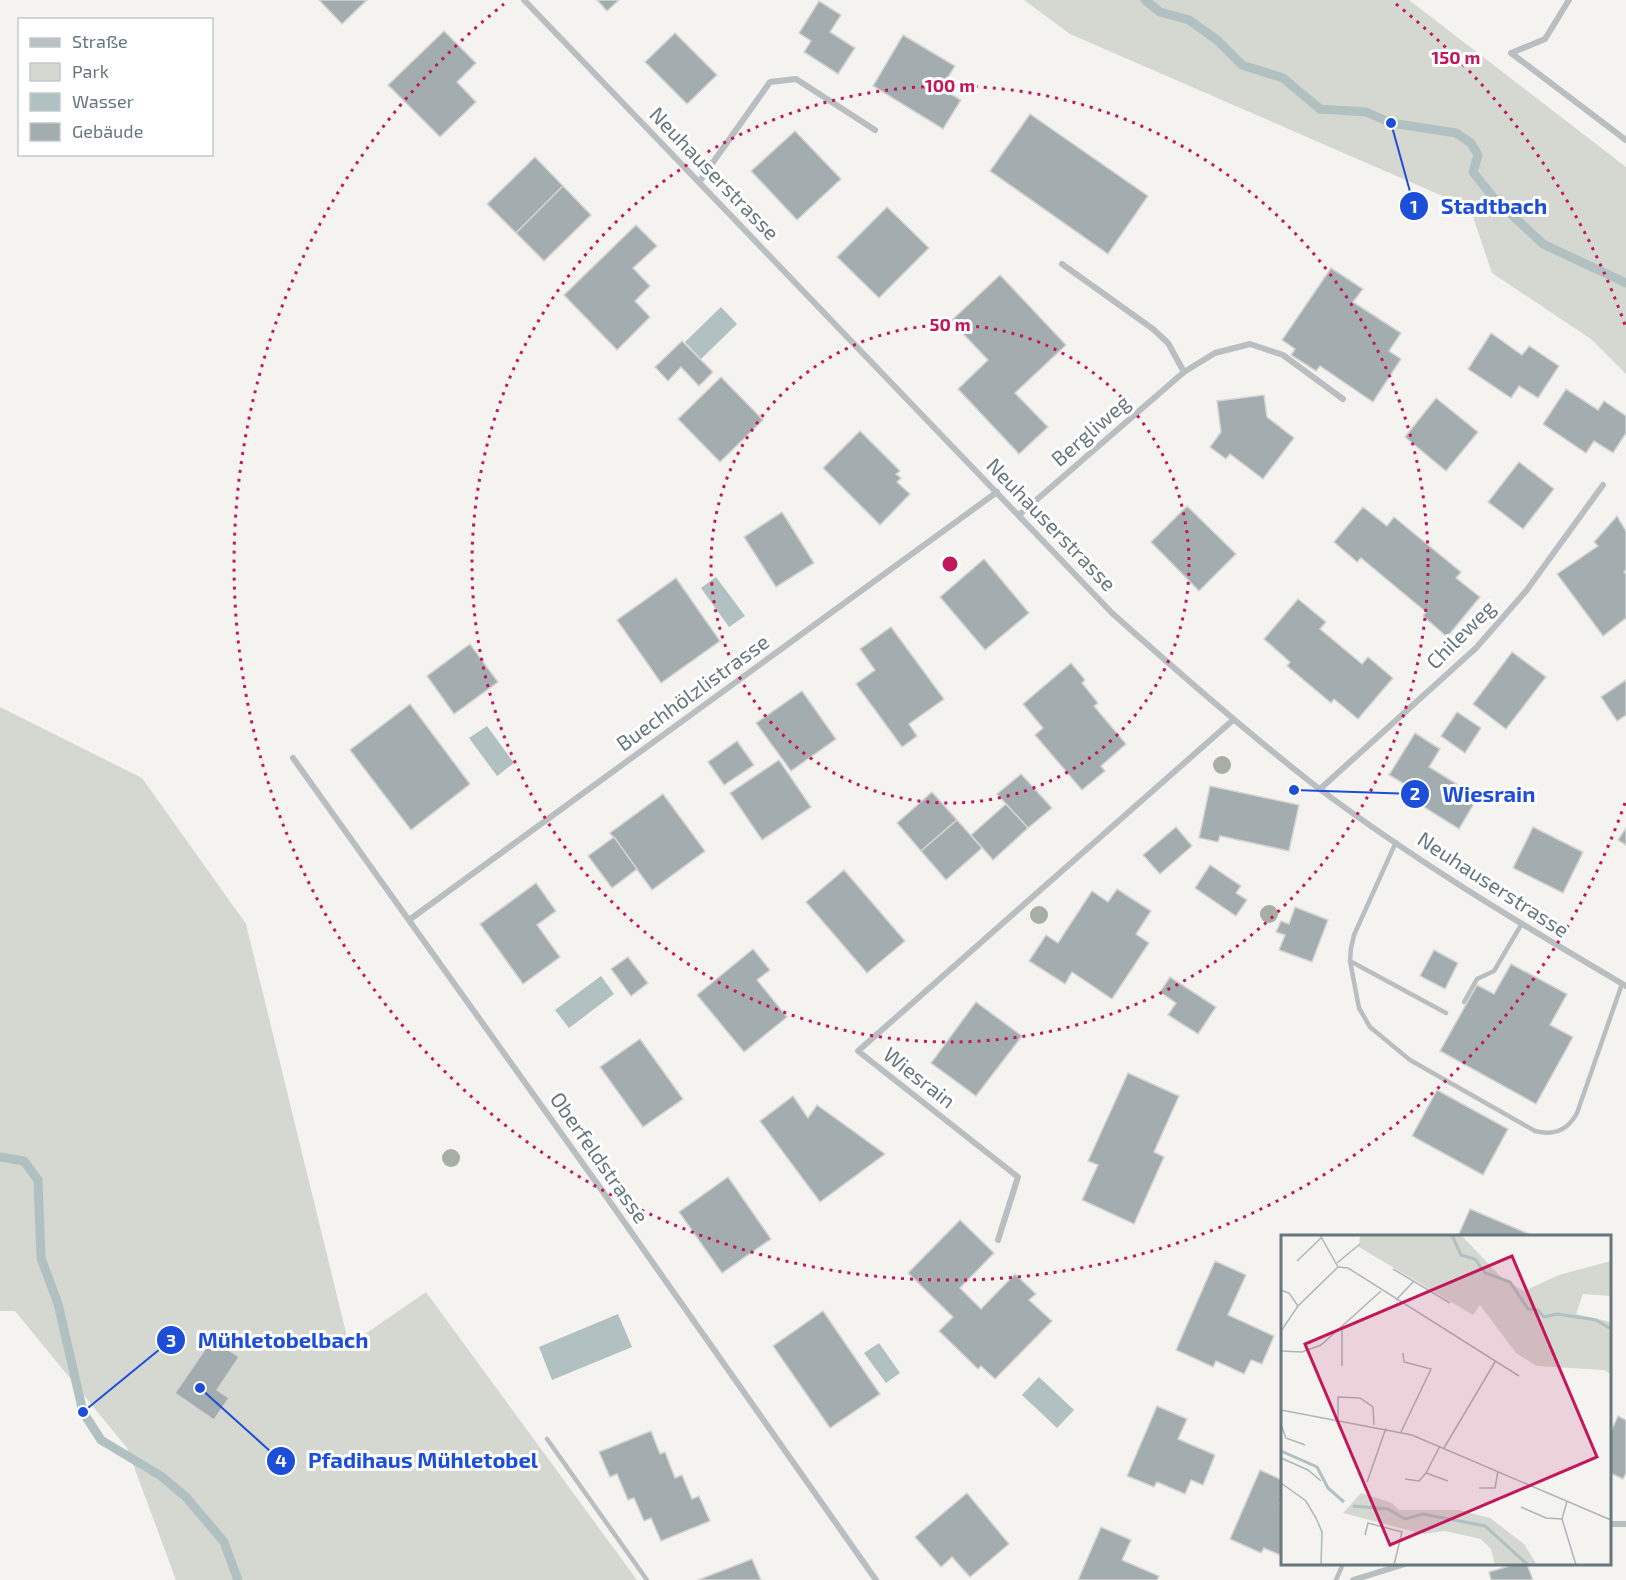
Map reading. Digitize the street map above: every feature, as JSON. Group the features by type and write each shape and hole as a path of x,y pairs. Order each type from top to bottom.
{"street":[{"name":"Neuhauserstrasse","path":"524,0 1112,613 1233,720 1320,789 1521,925 1624,985"},
{"path":"1569,0 1545,39 1512,53 1626,140"},
{"path":"699,182 770,82 796,79 875,130"},
{"path":"1062,264 1153,329 1168,343 1184,372"},
{"name":"Bergliweg","path":"1019,515 1184,372 1215,353 1250,344 1282,355 1343,399"},
{"name":"Chileweg","path":"1320,789 1476,648 1526,591 1603,485"},
{"name":"Buechhölzlistrasse","path":"409,920 997,492"},
{"name":"Wiesrain","path":"998,1239 1018,1176 858,1051 1233,720"},
{"name":"Oberfeldstrasse","path":"293,758 596,1182 876,1580"},
{"path":"1353,1580 1399,1565"}],"lane":[{"path":"1396,842 1354,935 1350,961 1359,1008 1370,1027 1410,1060 1535,1131 1556,1132 1572,1122 1577,1113 1624,985"},
{"path":"1464,1002 1477,979 1494,971 1521,925"},
{"path":"1350,961 1446,1013"},
{"path":"547,1439 646,1580"},
{"path":"1336,1580 1342,1565"}],"green space":[{"path":"1024,0 1409,0 1626,167 1626,374 1591,339 1492,273 1470,208 1070,34"},
{"path":"0,707 142,778 246,924 349,1345 426,1292 637,1580 176,1580 127,1448 15,1311 0,1311"}],"water":[{"path":"721,307 737,324 701,359 685,342"},
{"path":"716,577 745,616 729,627 701,588"},
{"path":"487,726 514,763 497,776 469,738"},
{"path":"601,976 614,994 569,1028 555,1010"},
{"path":"618,1314 632,1347 552,1380 539,1347"},
{"path":"879,1343 900,1373 886,1383 864,1353"},
{"path":"1039,1377 1074,1410 1057,1428 1022,1395"}],"building":[{"path":"319,0 367,0 342,24"},
{"path":"597,0 619,0 607,11"},
{"path":"819,1 841,15 830,32 855,48 838,74 804,52 811,41 799,33"},
{"path":"444,31 476,63 457,82 476,102 440,137 388,85"},
{"path":"675,33 717,75 687,104 645,62"},
{"path":"903,35 955,66 941,88 961,100 943,129 873,86"},
{"path":"1030,114 1148,196 1108,254 990,171"},
{"path":"795,131 841,179 797,220 751,171"},
{"path":"535,157 563,186 516,233 487,204"},
{"path":"563,186 591,215 544,261 516,233"},
{"path":"887,207 929,248 879,298 837,257"},
{"path":"636,225 657,246 633,268 650,286 635,301 650,317 617,350 564,295"},
{"path":"1331,268 1363,289 1353,302 1401,333 1389,351 1401,359 1373,402 1320,366 1316,371 1291,355 1295,349 1282,340"},
{"path":"1000,275 1066,345 1015,393 1048,427 1019,454 958,389 988,360 951,321"},
{"path":"1491,333 1522,355 1529,346 1559,366 1538,398 1519,386 1511,398 1468,369"},
{"path":"682,341 713,372 699,386 681,367 668,381 655,367"},
{"path":"721,377 763,420 720,462 678,419"},
{"path":"1566,389 1598,410 1604,401 1626,416 1626,433 1613,453 1594,441 1586,453 1543,424"},
{"path":"1264,395 1267,417 1294,438 1263,479 1230,454 1226,459 1210,447 1221,432 1217,401"},
{"path":"1436,398 1478,432 1446,471 1405,437"},
{"path":"860,431 900,471 896,474 901,478 897,482 910,494 880,525 823,468"},
{"path":"1519,462 1554,489 1523,529 1488,502"},
{"path":"1187,506 1236,554 1199,591 1151,542"},
{"path":"1363,507 1387,526 1394,517 1461,572 1456,578 1480,597 1447,637 1423,616 1426,612 1361,558 1357,562 1334,542"},
{"path":"782,512 814,563 776,587 744,537"},
{"path":"1617,516 1626,531 1626,570 1624,572 1626,574 1626,618 1603,636 1557,574 1598,546 1594,542"},
{"path":"984,559 1029,613 985,650 940,597"},
{"path":"676,578 720,641 661,683 617,620"},
{"path":"1298,599 1326,622 1320,629 1362,664 1368,657 1393,678 1358,719 1334,699 1331,703 1287,666 1290,662 1264,639"},
{"path":"891,627 944,699 909,724 917,736 902,747 856,684 875,670 860,649"},
{"path":"470,644 498,682 454,714 427,676"},
{"path":"1512,652 1546,677 1506,729 1473,704"},
{"path":"1071,663 1085,680 1082,683 1098,703 1094,706 1126,744 1101,766 1105,771 1082,790 1035,735 1043,728 1023,704"},
{"path":"1626,680 1626,715 1617,721 1601,697"},
{"path":"802,691 836,739 791,771 756,723"},
{"path":"410,704 470,784 411,830 350,750"},
{"path":"1457,712 1481,728 1465,753 1441,736"},
{"path":"1415,733 1440,749 1429,767 1478,797 1459,829 1403,794 1408,786 1389,775"},
{"path":"737,741 754,765 724,785 708,762"},
{"path":"779,760 811,807 762,840 730,793"},
{"path":"1021,774 1052,808 1028,828 997,794"},
{"path":"1210,786 1299,805 1289,851 1220,836 1218,842 1199,838"},
{"path":"932,792 957,820 921,851 897,823"},
{"path":"663,794 705,851 652,890 610,833"},
{"path":"1006,804 1028,828 993,860 971,835"},
{"path":"957,820 982,848 946,880 921,851"},
{"path":"1176,827 1192,846 1160,874 1143,855"},
{"path":"1533,827 1583,852 1563,893 1513,868"},
{"path":"1626,828 1626,845 1618,840"},
{"path":"614,837 637,869 612,888 588,856"},
{"path":"1210,865 1241,886 1236,893 1247,900 1236,916 1195,888"},
{"path":"844,870 905,941 867,973 806,902"},
{"path":"536,883 556,911 537,925 560,957 523,984 480,924"},
{"path":"1117,889 1151,911 1136,934 1149,943 1112,999 1072,972 1065,984 1029,961 1046,935 1058,943 1092,891 1108,902"},
{"path":"1295,907 1328,920 1312,962 1279,950 1285,935 1276,932 1281,921 1289,924"},
{"path":"753,949 770,970 757,980 787,1017 744,1052 697,995"},
{"path":"1434,950 1458,963 1445,989 1420,976"},
{"path":"628,957 648,983 631,996 611,969"},
{"path":"1511,964 1567,994 1550,1025 1573,1037 1536,1104 1440,1051 1477,985 1494,994"},
{"path":"1170,977 1216,1007 1198,1034 1168,1015 1176,1003 1160,992"},
{"path":"976,1002 1022,1036 976,1096 931,1063"},
{"path":"640,1039 683,1099 643,1127 600,1067"},
{"path":"1128,1073 1179,1096 1154,1152 1164,1157 1134,1224 1082,1200 1098,1165 1088,1161"},
{"path":"1437,1090 1508,1129 1483,1175 1412,1136"},
{"path":"793,1096 808,1118 817,1105 885,1154 820,1202 760,1121"},
{"path":"728,1177 771,1239 722,1273 679,1212"},
{"path":"1470,1209 1532,1235 1458,1235"},
{"path":"960,1220 994,1253 960,1288 981,1309 1015,1274 1036,1294 1029,1300 1052,1321 995,1379 981,1366 978,1369 939,1331 953,1317 908,1273"},
{"path":"1215,1261 1246,1275 1228,1315 1274,1336 1262,1364 1251,1360 1244,1374 1216,1361 1213,1367 1176,1350"},
{"path":"823,1311 880,1394 830,1428 773,1346"},
{"path":"212,1339 239,1357 217,1390 229,1398 214,1420 175,1393"},
{"path":"1157,1406 1187,1419 1178,1439 1215,1455 1203,1485 1191,1480 1185,1494 1157,1482 1154,1487 1127,1476"},
{"path":"1618,1416 1626,1420 1626,1473 1623,1479 1611,1473 1612,1429"},
{"path":"651,1431 660,1454 665,1452 675,1478 682,1475 692,1499 699,1496 710,1521 661,1541 651,1518 644,1521 634,1498 628,1500 617,1474 610,1477 599,1452"},
{"path":"1260,1470 1281,1480 1281,1556 1264,1548 1261,1553 1230,1539"},
{"path":"967,1493 1009,1544 970,1577 952,1557 941,1567 915,1537"},
{"path":"1101,1527 1131,1540 1122,1560 1159,1576 1157,1580 1078,1580"},
{"path":"752,1559 761,1580 698,1580"},
{"path":"1513,1565 1527,1565 1533,1580 1491,1580 1489,1572"}],"waterway":[{"path":"1145,0 1160,12 1189,20 1217,40 1242,65 1283,78 1320,109 1366,112 1391,123 1456,133 1471,143 1478,155 1473,172 1493,197 1543,244 1626,283"},
{"path":"0,1157 24,1161 38,1180 41,1258 58,1304 83,1412 101,1440 161,1476 186,1497 224,1542 238,1580"}],"place":[{"name":"Stadtbach","path":"1391,123"},
{"name":"Wiesrain","path":"1294,790"},
{"name":"Pfadihaus Mühletobel","path":"200,1388"},
{"name":"Mühletobelbach","path":"83,1412"}]}
